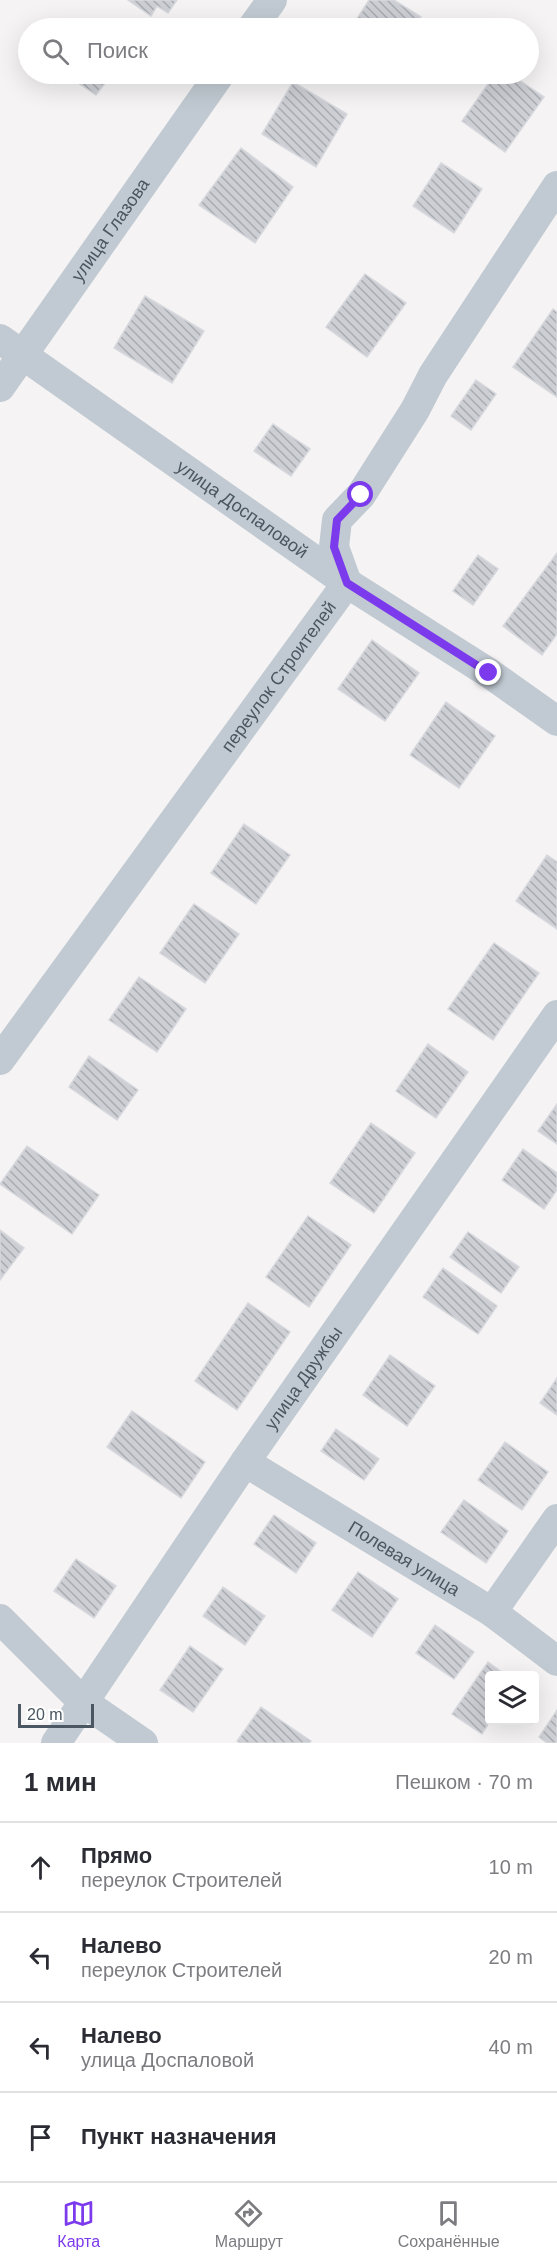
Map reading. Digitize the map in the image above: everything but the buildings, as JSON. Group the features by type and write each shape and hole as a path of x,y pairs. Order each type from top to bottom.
{"street":[{"path":"259,18 272,0"},
{"name":"улица Глазова","path":"0,387 11,347 212,84"},
{"name":"переулок Строителей","path":"0,1060 347,583 334,547 337,520 361,495 416,410 433,375 557,186"},
{"name":"улица Доспаловой","path":"11,347 347,583 489,673 557,721"},
{"name":"улица Дружбы","path":"56,1743 82,1701 245,1462 557,1015"},
{"name":"Полевая улица","path":"245,1462 492,1612 557,1661"},
{"path":"492,1612 557,1519"},
{"path":"0,1619 82,1701 143,1743"}],"route":[{"path":"361,495 337,520 334,547 347,583 489,673"}]}
